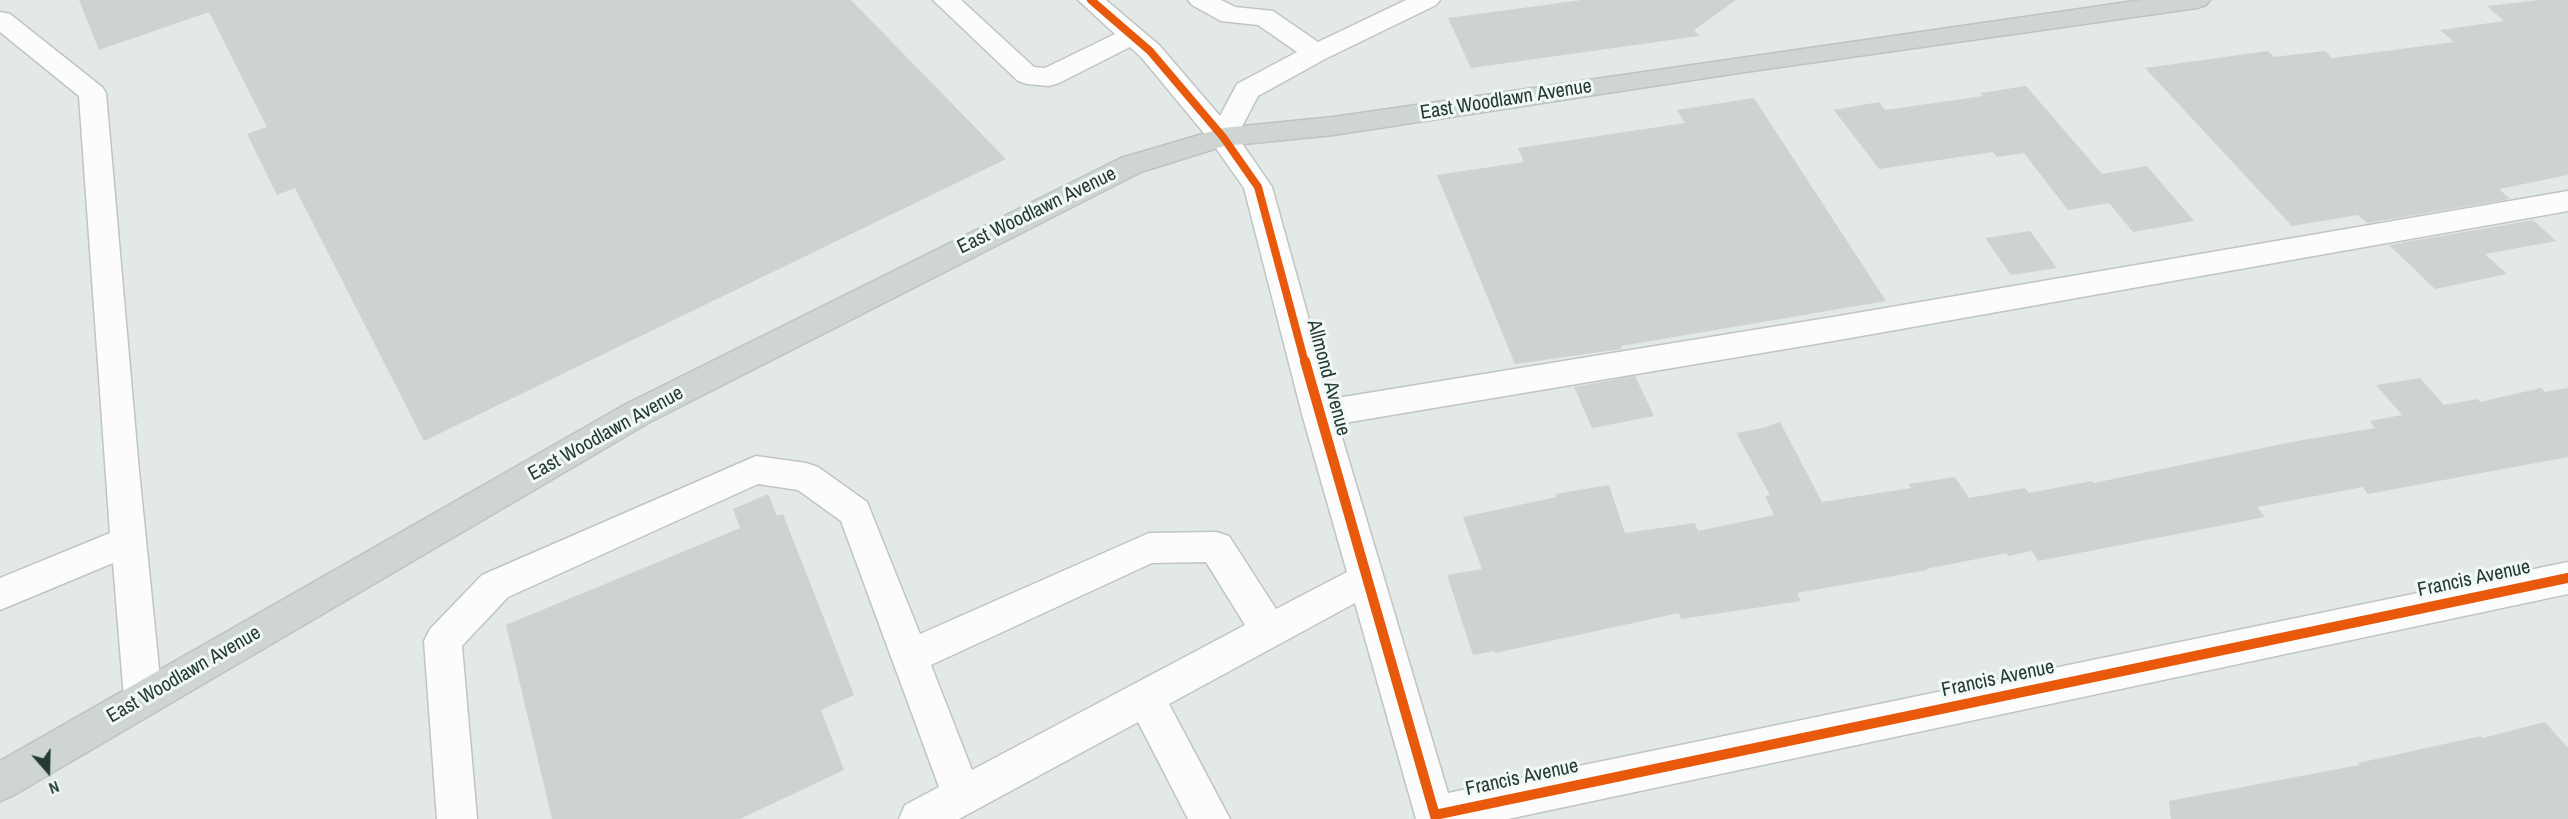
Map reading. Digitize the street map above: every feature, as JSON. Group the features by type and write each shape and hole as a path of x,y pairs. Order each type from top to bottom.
{"main road":[{"name":"East Woodlawn Avenue","path":"0,782 638,413 1131,165 1224,137 1345,124 1745,64 2198,0"}],"street":[{"path":"946,0 1027,75 1049,77 1132,36"},
{"name":"Allmond Avenue","path":"1091,0 1150,51 1224,137 1258,187 1319,414 1436,817"},
{"path":"1201,0 1230,15 1264,17 1316,53"},
{"path":"1224,137 1247,90 1316,53 1427,0"},
{"path":"1,20 92,93 143,698"},
{"path":"1319,414 1833,329 2568,201"},
{"path":"457,819 443,641 495,586 756,470 806,477 855,512 962,796"},
{"path":"0,594 128,541"},
{"path":"909,657 1149,548 1216,547 1269,631"},
{"name":"Francis Avenue","path":"1436,817 2568,578"},
{"path":"919,819 1367,579"},
{"path":"1145,697 1210,819"}],"building":[{"path":"79,0 851,0 1006,159 424,441 295,188 277,195 247,134 267,127 209,12 99,50"},
{"path":"1582,0 1736,0 1694,30 1699,36 1471,68 1448,18"},
{"path":"2540,0 2568,0 2568,175 2499,189 2510,199 2367,223 2358,215 2292,226 2145,68 2268,51 2274,57 2325,51 2332,58 2454,42 2440,30 2504,21 2487,6"},
{"path":"2026,86 2102,174 2147,166 2194,221 2133,232 2109,203 2068,210 2024,153 1997,157 1993,152 1879,169 1834,110 1879,102 1885,110 1983,96 1981,93"},
{"path":"1754,98 1886,301 1621,346 1622,349 1515,364 1437,175 1524,162 1518,148 1685,123 1677,110"},
{"path":"2533,220 2556,241 2485,254 2507,274 2435,289 2389,245"},
{"path":"2030,231 2057,268 2011,275 1985,238"},
{"path":"1635,376 1654,416 1592,428 1574,387"},
{"path":"2420,378 2444,405 2478,399 2480,402 2541,388 2545,392 2568,388 2568,457 2368,494 2363,487 2257,507 2265,517 2038,561 2032,551 2008,556 2007,553 1797,593 1801,601 1681,619 1679,613 1495,653 1494,651 1473,655 1447,575 1482,569 1463,517 1557,497 1555,494 1609,485 1625,533 1695,523 1698,531 1774,515 1765,496 1770,495 1736,433 1780,422 1822,502 1911,488 1909,484 1955,477 1969,498 2025,488 2029,493 2092,481 2094,483 2297,441 2375,428 2370,421 2402,415 2376,385"},
{"path":"768,494 777,516 783,514 854,695 821,710 844,770 740,819 552,819 506,625 740,528 733,509"},
{"path":"2545,722 2568,748 2568,819 2171,819 2169,801 2359,765 2358,763 2481,736 2483,738"}],"cycle path":[{"path":"1091,0 1150,51 1223,137 1258,187 1319,414 1436,819"},
{"path":"1435,815 2568,578"}]}
